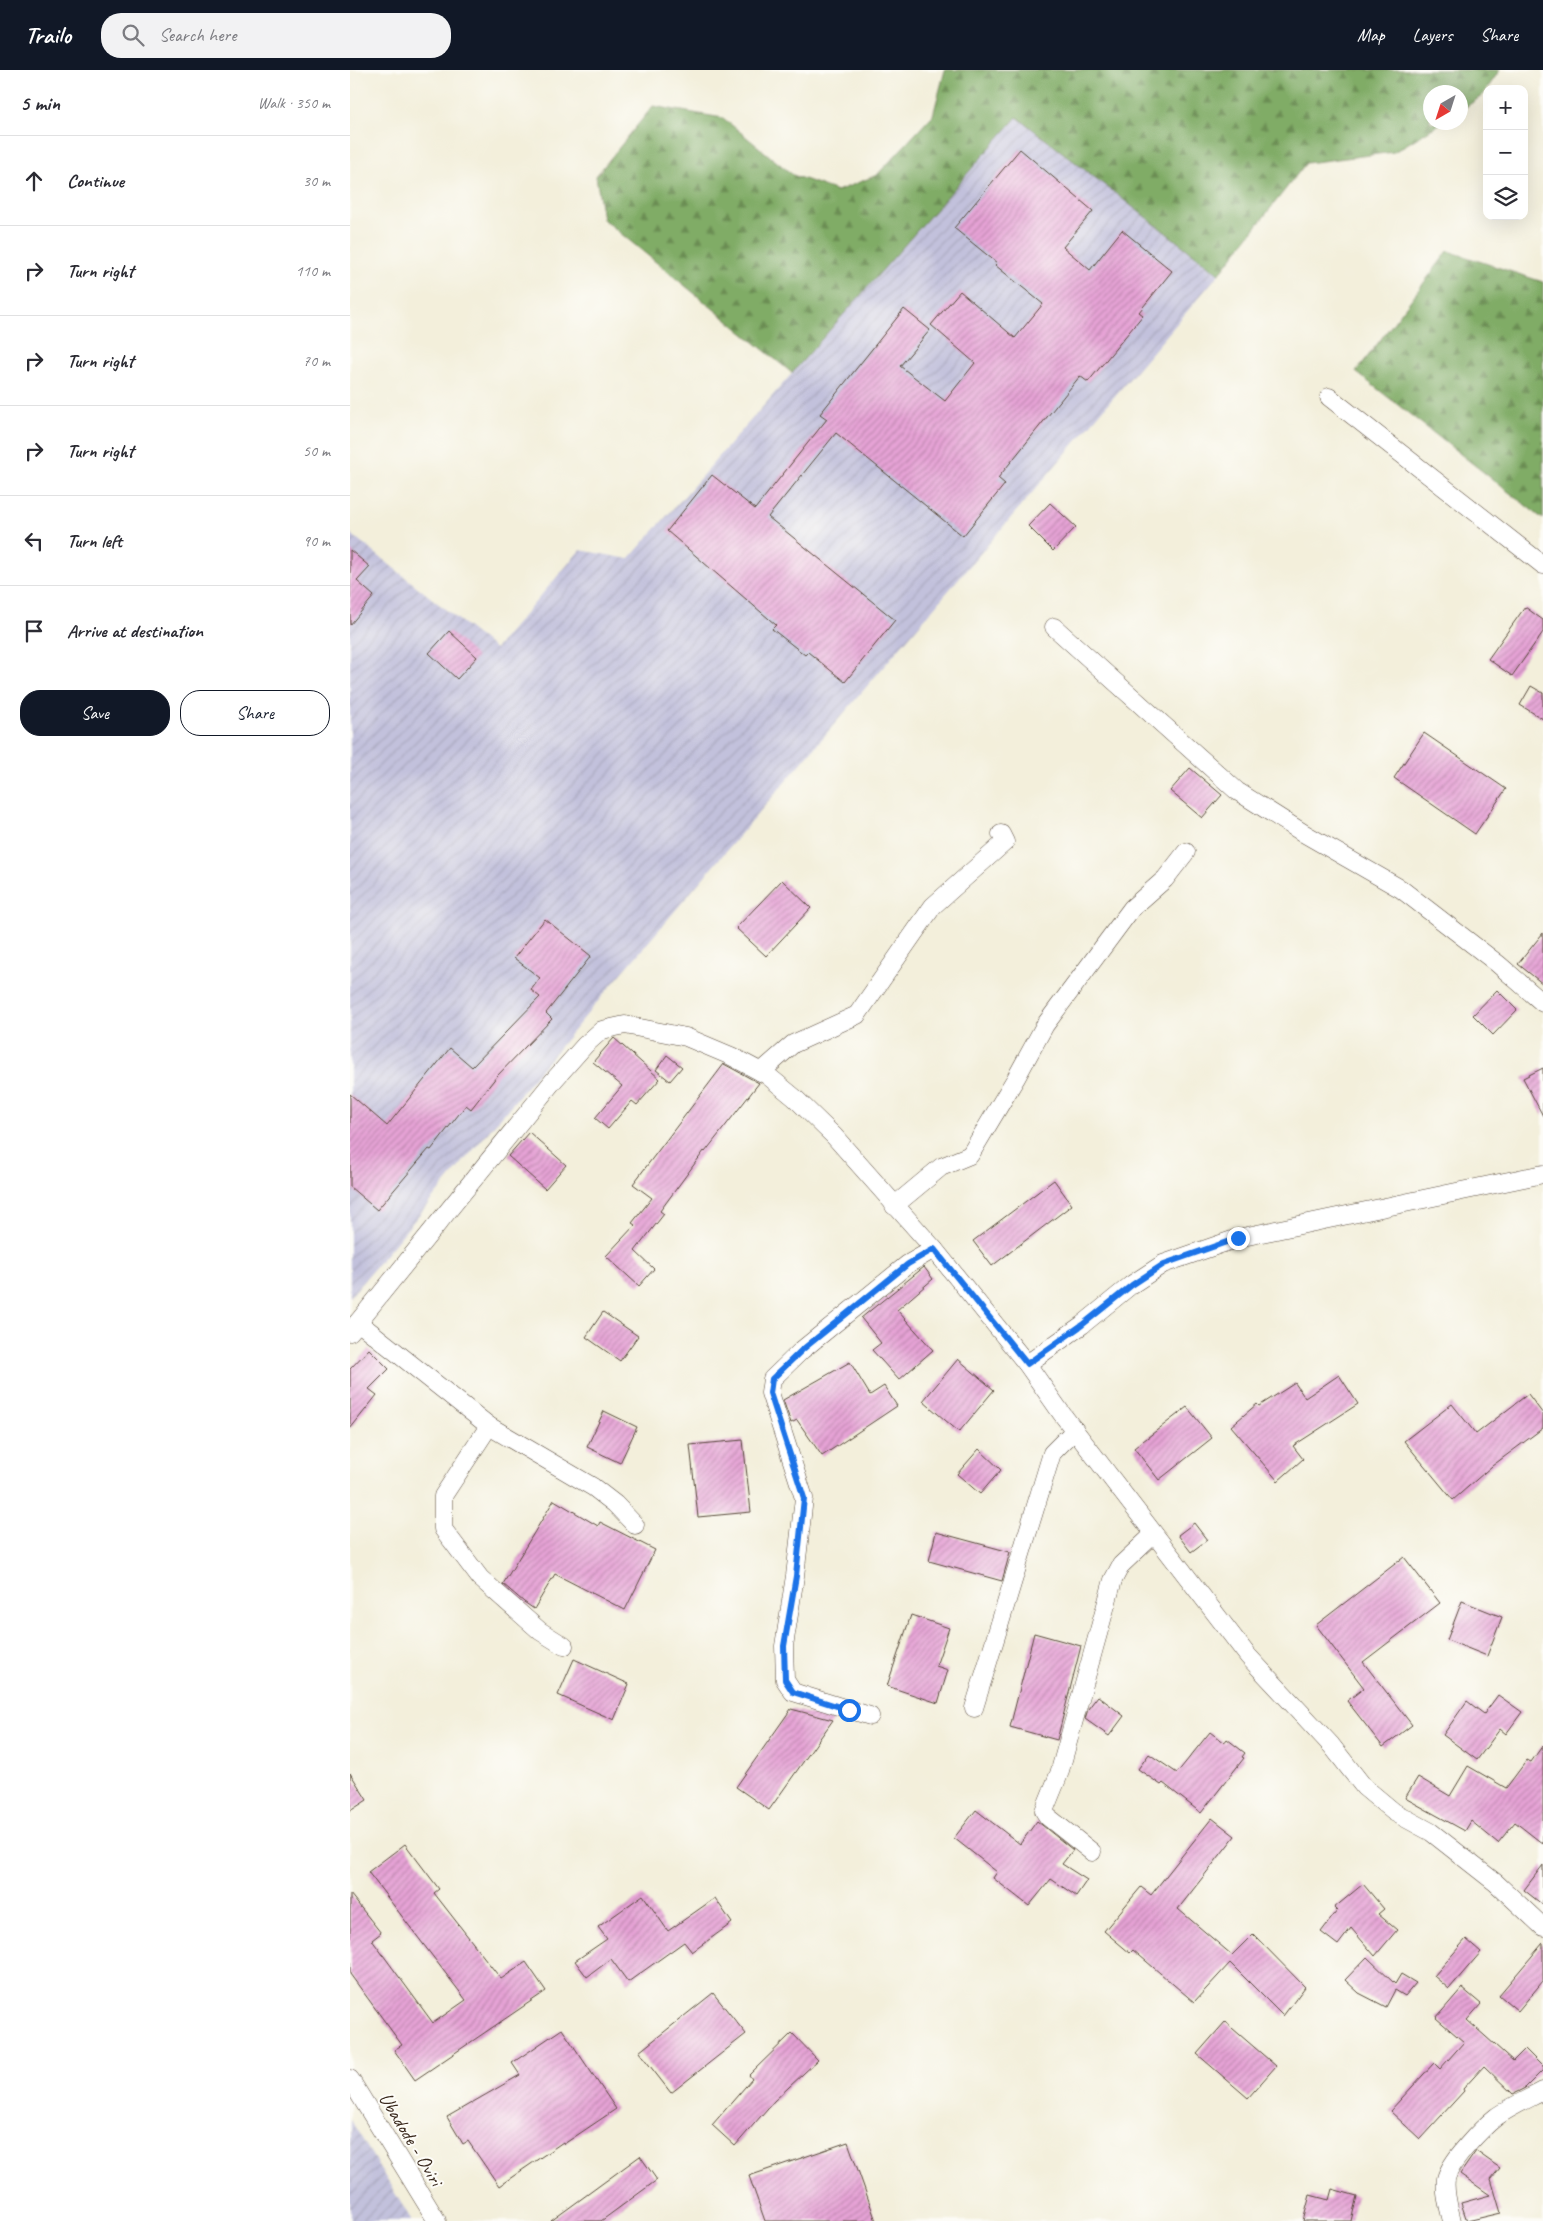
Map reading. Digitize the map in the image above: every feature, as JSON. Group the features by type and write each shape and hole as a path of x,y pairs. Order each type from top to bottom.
{"street":[{"path":"1329,397 1543,564"},
{"path":"1054,627 1237,791 1305,834 1401,889 1498,964 1543,1002"},
{"path":"762,1072 794,1044 857,1015 932,906 1005,842 1001,834"},
{"path":"894,1206 940,1167 970,1155 1045,1025 1132,908 1165,879 1186,852"},
{"path":"635,1525 615,1504 593,1488 489,1426 354,1327 554,1080 585,1045 602,1030 625,1025 686,1037 731,1056 762,1072 795,1098 834,1136 934,1249 1027,1364 1075,1430 1248,1656 1331,1745 1364,1787 1394,1812 1431,1832 1496,1883 1543,1927"},
{"path":"1027,1364 1082,1325 1132,1285 1164,1264 1201,1249 1238,1238 1543,1174"},
{"path":"870,1716 793,1692 785,1680 784,1646 796,1576 804,1498 770,1393 772,1379 802,1350 908,1264 934,1249"},
{"path":"489,1426 443,1496 443,1528 480,1578 540,1631 564,1646"},
{"path":"974,1708 1052,1453 1075,1430"},
{"path":"1092,1852 1048,1817 1044,1811 1059,1774 1113,1580 1121,1565 1154,1534"},
{"name":"Ubadode - Oviri","path":"350,2079 437,2221"},
{"path":"1452,2221 1446,2196 1446,2179 1460,2152 1496,2117 1543,2091"}],"shaded area":[{"path":"1017,117 1219,274 604,994 350,1297 350,533 495,649 580,550 629,559"},
{"path":"350,2119 412,2221 350,2221"}],"green space":[{"path":"945,70 1500,70 1490,85 1483,85 1482,96 1468,105 1468,85 1423,85 1423,130 1430,130 1394,152 1306,163 1219,274 1017,117 792,373 603,219 596,176 653,106 723,118 793,175 837,191 877,175 933,115"},
{"path":"1448,251 1543,282 1543,519 1356,372"}],"building":[{"path":"1020,149 1093,211 1063,247 1090,270 1122,230 1172,271 1139,312 1143,315 1088,382 1080,376 998,478 1005,484 963,536 836,433 768,517 895,620 845,682 808,652 805,655 772,629 776,625 667,531 712,475 755,509 827,419 820,414 904,309 930,330 900,366 945,401 975,363 931,325 960,291 1015,338 1043,304 995,265 997,263 954,228"},
{"path":"1050,503 1076,527 1053,551 1028,526"},
{"path":"350,550 370,567 357,581 374,596 350,625"},
{"path":"1525,607 1543,620 1543,632 1512,676 1488,659"},
{"path":"449,631 477,657 457,679 429,653"},
{"path":"1531,686 1543,693 1543,719 1520,705"},
{"path":"1424,733 1506,789 1475,834 1394,778"},
{"path":"1190,768 1222,795 1202,818 1170,791"},
{"path":"782,880 811,908 766,956 736,928"},
{"path":"545,919 591,956 546,1013 552,1019 497,1076 471,1109 466,1105 431,1150 429,1149 377,1210 350,1187 350,1094 387,1126 450,1048 472,1067 540,997 531,990 540,978 514,958"},
{"path":"1543,933 1543,984 1518,964"},
{"path":"1497,990 1517,1010 1493,1035 1473,1015"},
{"path":"614,1038 660,1079 637,1105 632,1101 608,1129 595,1118 622,1086 593,1062"},
{"path":"667,1055 682,1067 670,1081 656,1070"},
{"path":"724,1064 759,1083 704,1151 660,1211 664,1214 635,1251 654,1269 639,1286 606,1256 635,1225 632,1223 652,1198 633,1184"},
{"path":"1543,1068 1543,1116 1523,1078"},
{"path":"529,1132 566,1165 545,1189 508,1156"},
{"path":"1054,1180 1072,1205 992,1266 973,1241"},
{"path":"924,1267 933,1279 897,1310 933,1350 899,1380 872,1350 881,1343 861,1318"},
{"path":"603,1312 638,1336 620,1361 586,1337"},
{"path":"369,1349 389,1369 369,1389 377,1395 350,1429 350,1369"},
{"path":"958,1359 994,1390 959,1432 923,1401"},
{"path":"850,1362 870,1395 884,1386 897,1406 822,1456 797,1420 791,1423 783,1400"},
{"path":"1339,1375 1358,1404 1293,1446 1303,1459 1278,1481 1231,1426 1257,1404 1259,1406 1295,1383 1305,1398"},
{"path":"1528,1394 1543,1414 1543,1428 1492,1466 1453,1500 1404,1441 1452,1404 1476,1434"},
{"path":"1187,1407 1212,1438 1159,1480 1134,1448"},
{"path":"604,1411 637,1427 620,1463 587,1447"},
{"path":"743,1440 751,1512 698,1517 690,1445"},
{"path":"979,1449 1001,1470 980,1494 957,1474"},
{"path":"554,1500 598,1526 600,1522 655,1550 625,1610 555,1574 534,1609 503,1584"},
{"path":"1194,1523 1207,1540 1191,1552 1178,1535"},
{"path":"936,1532 1010,1552 1002,1581 929,1561"},
{"path":"1404,1557 1440,1603 1363,1662 1412,1725 1383,1747 1347,1701 1364,1688 1316,1625"},
{"path":"1462,1601 1502,1617 1487,1656 1447,1640"},
{"path":"911,1615 949,1628 936,1666 948,1670 938,1703 887,1686"},
{"path":"1034,1633 1081,1646 1057,1740 1010,1727"},
{"path":"574,1659 629,1684 614,1720 558,1695"},
{"path":"1498,1695 1522,1712 1506,1734 1500,1729 1477,1760 1443,1735 1467,1701 1484,1714"},
{"path":"1098,1696 1124,1716 1109,1736 1085,1719 1088,1709"},
{"path":"791,1709 833,1720 769,1810 736,1787"},
{"path":"1210,1732 1224,1743 1227,1739 1245,1753 1242,1757 1244,1758 1201,1813 1163,1783 1161,1785 1138,1769 1149,1754 1177,1773"},
{"path":"1543,1745 1543,1844 1515,1822 1498,1843 1471,1821 1465,1831 1405,1798 1418,1777 1450,1796 1468,1766 1506,1788 1527,1760 1531,1762"},
{"path":"350,1773 367,1800 350,1811"},
{"path":"976,1810 1020,1844 1037,1821 1073,1850 1062,1864 1087,1880 1076,1896 1051,1879 1029,1906 993,1878 997,1872 954,1838"},
{"path":"1212,1818 1235,1836 1178,1909 1232,1955 1253,1934 1305,1987 1283,2016 1230,1963 1194,2002 1133,1950 1130,1953 1104,1931 1141,1887 1151,1895"},
{"path":"405,1844 439,1889 434,1893 501,1979 526,1962 546,1991 415,2080 394,2050 402,2045 350,1974 350,1894 381,1933 372,1940 433,2023 466,2000 368,1872"},
{"path":"1543,1865 1543,1905 1524,1890"},
{"path":"1363,1884 1384,1909 1378,1914 1397,1930 1375,1956 1351,1928 1338,1945 1321,1932 1337,1911 1334,1908"},
{"path":"643,1895 668,1931 715,1898 732,1923 692,1952 684,1942 628,1982 611,1959 587,1977 575,1961 607,1939 598,1927"},
{"path":"1466,1939 1481,1952 1449,1989 1434,1976"},
{"path":"1543,1943 1543,1981 1518,2011 1499,1995"},
{"path":"1367,1957 1395,1984 1401,1974 1416,1983 1405,1996 1395,1990 1386,2007 1359,1993 1345,1980"},
{"path":"1462,1988 1481,2004 1467,2020 1513,2061 1525,2049 1543,2067 1543,2070 1525,2088 1513,2094 1484,2066 1420,2139 1390,2111 1434,2063 1440,2069 1464,2042 1436,2018"},
{"path":"713,1993 746,2034 671,2093 639,2052"},
{"path":"1225,2022 1276,2066 1248,2098 1197,2054"},
{"path":"562,2029 616,2109 564,2144 563,2142 499,2186 468,2141 463,2144 447,2117 520,2075 512,2063"},
{"path":"792,2033 818,2060 774,2101 735,2146 712,2125 752,2079 749,2075"},
{"path":"848,2142 876,2221 765,2221 749,2176"},
{"path":"1476,2151 1500,2168 1491,2179 1501,2213 1467,2221 1461,2203 1490,2195 1460,2174"},
{"path":"640,2156 657,2180 601,2221 551,2221"},
{"path":"1332,2189 1357,2196 1351,2221 1303,2221 1310,2195 1329,2200"}],"route":[{"path":"849,1710 793,1692 785,1680 784,1646 796,1576 804,1498 770,1393 772,1379 802,1350 853,1308 908,1264 934,1249 1027,1364 1082,1325 1132,1285 1164,1264 1201,1249 1238,1238"}]}
